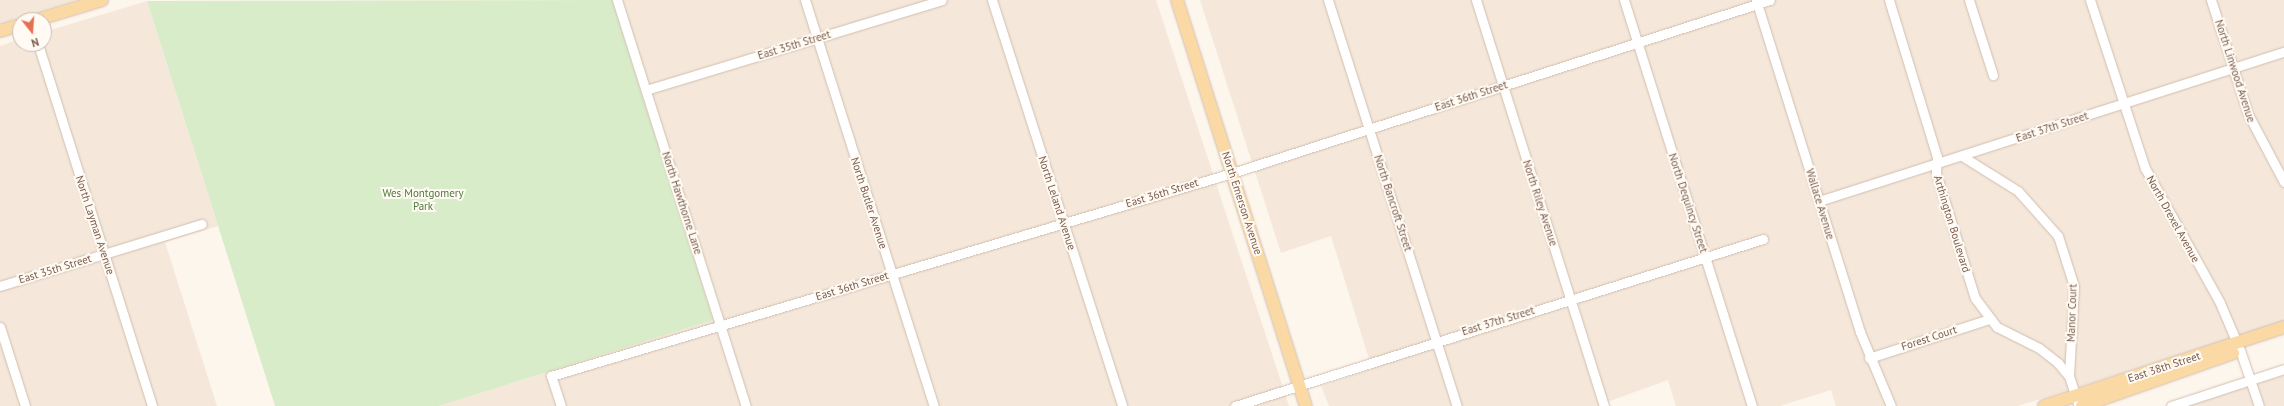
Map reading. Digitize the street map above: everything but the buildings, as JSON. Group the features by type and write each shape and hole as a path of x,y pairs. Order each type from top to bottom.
{"main road":[{"path":"52,15 102,0"},
{"name":"North Emerson Avenue","path":"1177,0 1306,406"},
{"path":"0,31 12,27"},
{"name":"East 38th Street","path":"2044,406 2079,403 2238,347 2284,327"},
{"name":"East 38th Street","path":"2238,347 2284,336"}],"street":[{"name":"North Hawthorne Lane","path":"618,0 746,406"},
{"name":"North Butler Avenue","path":"805,0 934,406"},
{"name":"East 35th Street","path":"646,90 942,0"},
{"name":"North Leland Avenue","path":"992,0 1122,406"},
{"name":"North Bancroft Street","path":"1328,0 1457,406"},
{"name":"North Riley Avenue","path":"1476,0 1604,406"},
{"name":"North Dequincy Street","path":"1624,0 1752,406"},
{"name":"East 36th Street","path":"561,406 552,376 1232,173 1503,86 1757,2 1770,0"},
{"name":"Arthington Boulevard","path":"1889,0 1937,164 1936,173 1974,294 1989,319 2006,333 2049,354 2069,376 2079,403"},
{"path":"1969,0 1992,75"},
{"name":"North Drexel Avenue","path":"2090,0 2123,104 2153,186 2213,290 2238,347 2259,406"},
{"name":"North Linwood Avenue","path":"2211,0 2232,68 2255,131 2284,182"},
{"name":"Wallace Avenue","path":"1757,2 1869,358 1891,406"},
{"name":"North Layman Avenue","path":"41,52 152,406"},
{"name":"East 37th Street","path":"1819,201 2284,52"},
{"name":"Manor Court","path":"1962,156 2018,191 2058,236 2074,286 2069,376"},
{"name":"East 35th Street","path":"0,286 202,224"},
{"name":"East 37th Street","path":"1235,406 1299,387 1436,341 1763,239"},
{"name":"Forest Court","path":"1869,358 1989,319"},
{"path":"0,327 25,406"},
{"path":"2171,406 2284,369"}],"shaded area":[{"path":"0,0 75,0 36,12 12,12 12,19 0,23"},
{"path":"612,0 1156,0 1289,406 439,406 713,320"},
{"path":"1200,0 2284,0 2284,321 2018,406 1836,406 1831,390 1780,406 1676,406 1668,380 1596,406 1329,406 1321,386 1372,369 1331,236 1281,253"},
{"path":"147,1 218,226 165,242 217,406 0,406 0,46 12,42 12,52 52,52 52,30"},
{"path":"2284,375 2284,406 2187,406"}],"green space":[{"name":"Wes Montgomery Park","path":"612,0 713,320 439,406 275,406 147,1"}]}
